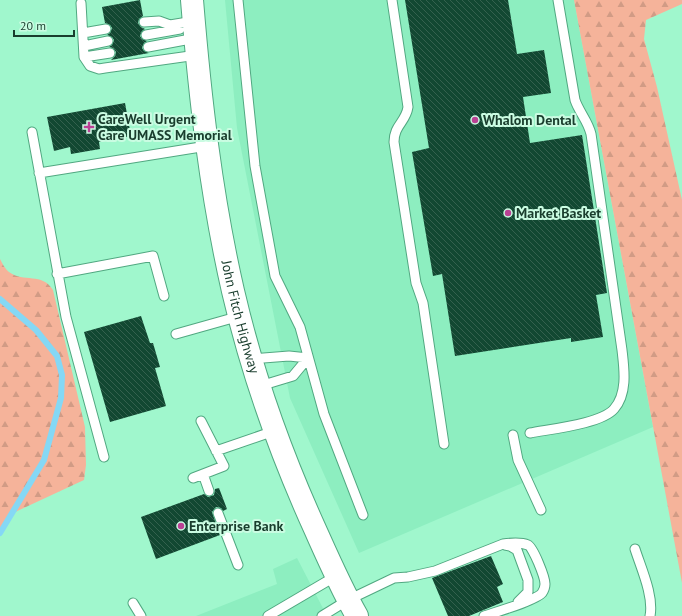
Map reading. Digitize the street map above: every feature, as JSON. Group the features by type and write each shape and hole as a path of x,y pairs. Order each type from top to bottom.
{"main road":[{"name":"John Fitch Highway","path":"192,0 207,146 220,228 233,292 274,431 304,506 352,608"}],"lane":[{"path":"238,0 255,166 278,284 300,327 324,414 363,515"},
{"path":"392,0 408,107 405,117 395,132 394,142 416,283 424,303 444,444"},
{"path":"530,433 589,422 608,414 614,410 617,405 624,384 622,350 591,134 588,124 577,107 575,100 558,0"},
{"path":"81,4 84,57 90,66 99,69 195,35"},
{"path":"144,22 159,20 195,35"},
{"path":"83,33 106,29"},
{"path":"146,35 195,35"},
{"path":"148,47 195,35"},
{"path":"84,46 108,41"},
{"path":"84,57 110,53"},
{"path":"32,132 66,317 104,457"},
{"path":"39,173 207,146"},
{"path":"58,274 153,256 164,296"},
{"path":"176,334 240,316"},
{"path":"252,360 289,356 308,358"},
{"path":"260,386 293,376 308,358"},
{"path":"193,478 224,466 201,421"},
{"path":"216,451 274,431"},
{"path":"513,435 518,460 541,510"},
{"path":"202,474 209,492"},
{"path":"218,513 238,565"},
{"path":"322,616 352,608 394,578 408,578 431,573 499,546 512,543 524,544 531,547 544,580 545,587 543,592 540,595 484,616"},
{"path":"499,546 510,546 517,550 528,580 528,592 514,605"},
{"path":"635,549 646,586 650,616"},
{"path":"268,616 336,576"},
{"path":"133,604 141,616"}],"shaded area":[{"path":"225,0 574,0 653,427 359,553 290,398 237,128"},
{"path":"297,558 327,616 196,616 277,584 273,569"}],"green space":[{"path":"574,0 682,0 682,4 646,20 644,39 657,87 682,200 682,583"},
{"path":"0,259 9,272 21,277 44,281 53,290 85,427 86,465 84,480 13,513 0,533"}],"building":[{"path":"140,0 143,16 139,19 138,23 145,29 142,31 140,36 142,39 147,41 144,43 142,48 144,51 149,53 111,60 115,56 116,52 113,48 109,47 112,45 114,40 112,37 107,35 110,33 112,28 110,25 105,23 102,7"},
{"name":"Market Basket","path":"405,0 508,0 517,54 544,50 551,93 523,97 530,143 582,135 607,293 596,295 603,337 571,342 571,338 455,356 442,274 433,276 412,152 429,148"},
{"name":"CareWell Urgent Care UMASS Memorial","path":"125,103 131,136 99,142 100,149 71,154 70,147 54,151 47,117"},
{"path":"141,316 150,343 153,343 160,367 155,368 166,406 110,422 84,332"},
{"name":"Enterprise Bank","path":"219,488 227,509 223,511 221,508 216,507 212,512 220,535 156,559 141,517 204,494 208,497 214,495 215,489"},
{"path":"491,556 503,584 497,587 503,602 469,616 448,616 432,578"}],"waterway":[{"path":"0,299 36,330 57,356 62,375 61,398 44,460 0,533"}],"place":[{"name":"Whalom Dental","path":"475,120"},
{"name":"CareWell Urgent Care UMASS Memorial","path":"89,127"},
{"name":"Market Basket","path":"508,213"},
{"name":"Enterprise Bank","path":"181,526"}]}
